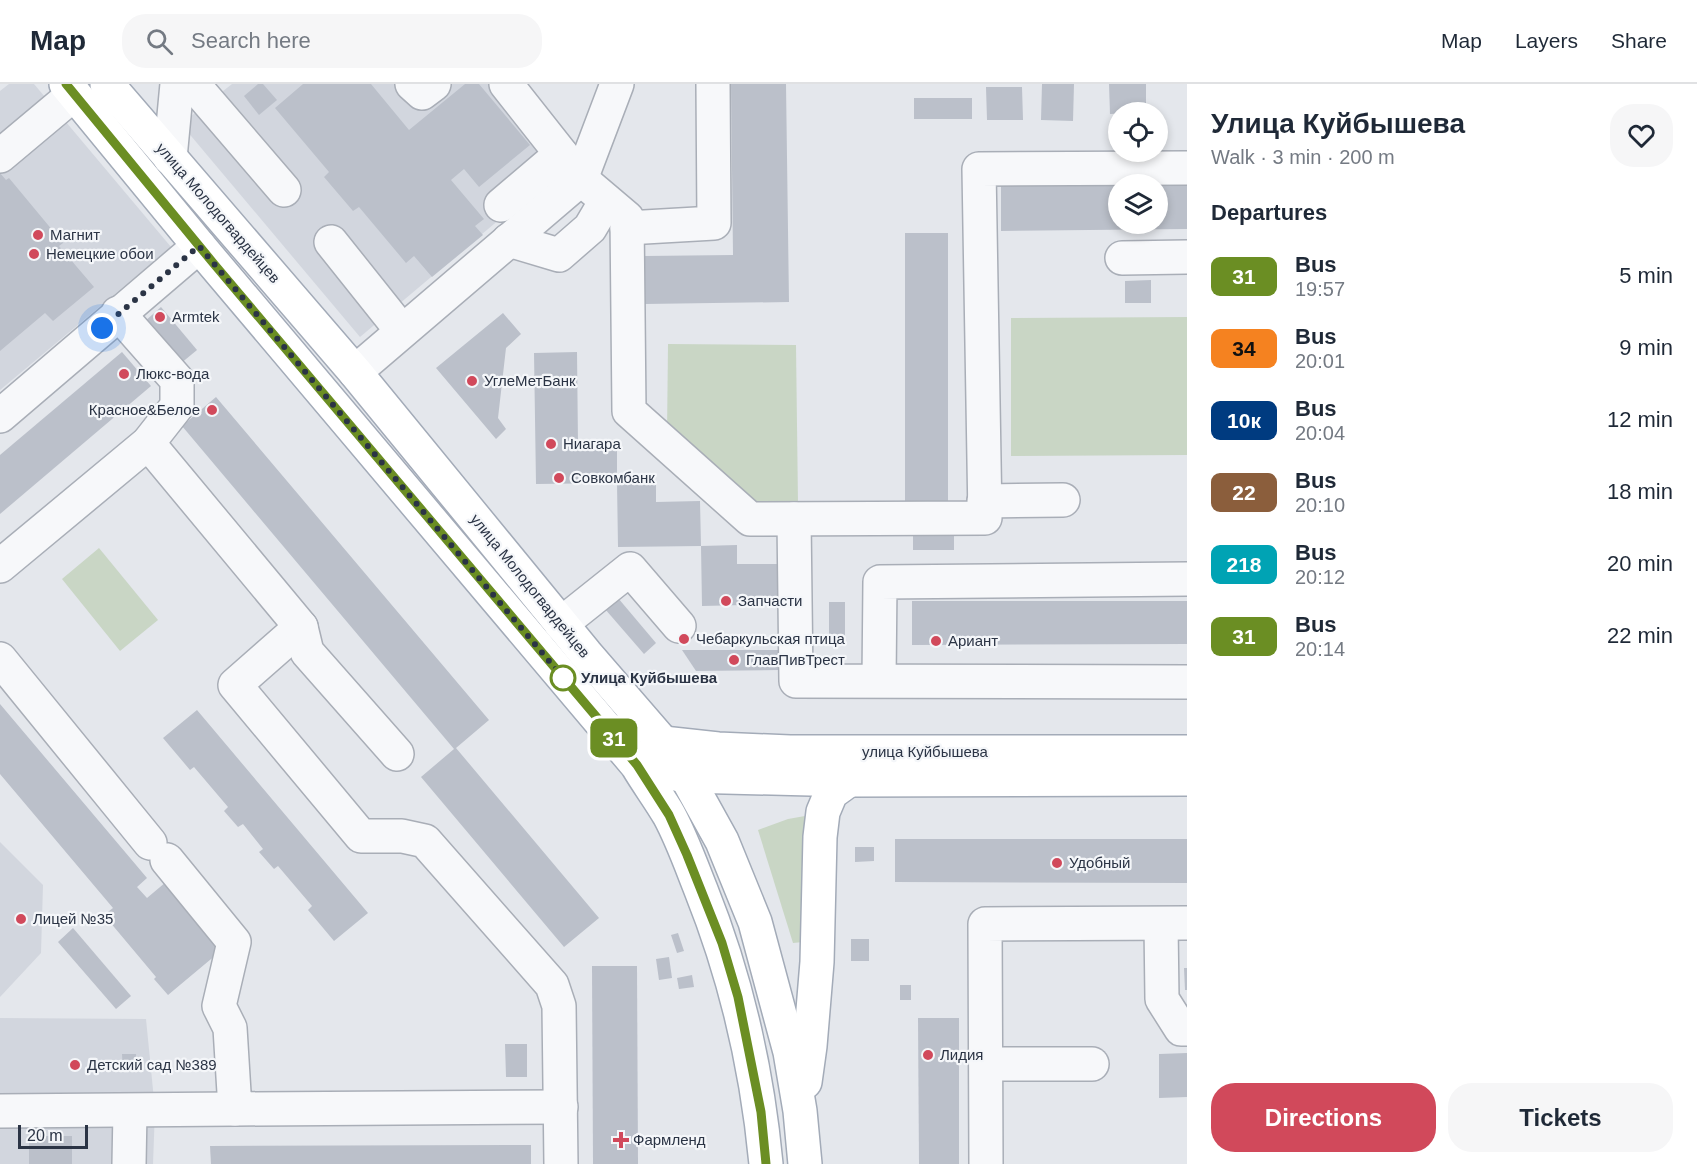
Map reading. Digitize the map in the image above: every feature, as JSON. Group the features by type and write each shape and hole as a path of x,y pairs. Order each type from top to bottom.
{"main road":[{"name":"улица Молодогвардейцев","path":"107,84 355,372 561,624 663,743 686,776 722,841 755,922 790,1052 806,1164"},
{"path":"75,87 199,246 637,765 669,815 722,943 738,997 761,1112 766,1164"},
{"path":"637,765 663,743"},
{"name":"улица Куйбышева","path":"663,743 724,750 790,752 1187,753"},
{"name":"улица Куйбышева","path":"637,765 686,776 849,780 1187,779"},
{"path":"800,1111 810,1046 817,962 820,837 823,812 831,794 849,780"}],"lane":[{"path":"170,158 177,84"},
{"path":"193,84 284,190"},
{"path":"412,84 422,93 434,84"},
{"path":"506,84 581,179 627,218 629,411 750,519 985,518 979,169 1187,168"},
{"path":"355,372 581,179 617,84"},
{"path":"627,228 714,223 712,84"},
{"path":"0,156 75,87"},
{"path":"501,205 561,154"},
{"path":"509,240 559,255 590,228 606,201"},
{"path":"331,242 402,331"},
{"path":"1,413 199,246"},
{"path":"1122,258 1187,257"},
{"path":"0,566 148,443 177,406 177,380 118,313"},
{"path":"148,443 301,627 306,652 397,754"},
{"path":"984,501 1063,500"},
{"path":"794,519 796,681 1187,682"},
{"path":"561,624 630,569 679,626"},
{"path":"879,680 880,582 1187,579"},
{"path":"301,627 234,685 361,836 402,836 425,841 552,985 559,1006 561,1164"},
{"path":"0,659 234,942 219,1006 230,1028 235,1109"},
{"path":"986,1164 985,924 1174,923 1162,999 1181,1029 1187,1029"},
{"path":"986,1064 1092,1064"},
{"path":"0,1111 561,1107"},
{"path":"129,1164 130,1111"}],"shaded area":[{"path":"9,84 34,84 171,247 0,390 0,91"},
{"path":"232,84 501,84 565,164 360,337 181,124"},
{"name":"Лицей №35","path":"0,842 43,885 41,953 0,997"},
{"name":"Детский сад №389","path":"0,1018 146,1019 155,1110 153,1164 0,1164"}],"green space":[{"path":"1187,317 1187,455 1011,456 1011,318"},
{"path":"668,344 796,345 798,504 754,506 667,434"},
{"path":"99,548 158,620 120,651 62,579"},
{"path":"805,816 806,936 803,942 793,943 758,830 788,819"}],"building":[{"path":"258,84 263,84 277,100 259,115 244,96"},
{"path":"303,84 371,84 409,130 465,84 479,84 530,145 479,187 464,169 451,180 484,219 475,226 483,235 432,277 414,256 406,263 359,207 353,211 324,177 329,172 275,108"},
{"path":"731,84 786,84 789,302 645,304 645,256 733,255"},
{"path":"1042,84 1074,84 1073,121 1041,120"},
{"path":"1109,84 1146,84 1146,102 1110,102"},
{"path":"986,87 1022,87 1023,120 987,120"},
{"path":"914,98 972,98 972,119 914,119"},
{"path":"0,173 6,180 9,178 63,243 59,246 94,287 53,321 45,313 0,351"},
{"path":"1108,183 1108,230 1001,231 1001,184"},
{"path":"1168,183 1187,183 1187,229 1168,229"},
{"path":"905,233 948,233 948,501 905,501"},
{"path":"1151,280 1151,303 1125,303 1125,281"},
{"path":"161,307 197,350 180,364 144,322"},
{"path":"503,313 521,334 506,348 498,418 506,429 496,439 436,368"},
{"path":"122,352 151,386 0,514 0,455"},
{"path":"577,352 578,444 617,443 617,483 536,484 534,353"},
{"path":"216,397 489,720 456,748 599,918 564,947 421,777 454,749 182,426"},
{"path":"656,482 656,502 700,501 701,546 618,547 617,483"},
{"path":"913,526 954,526 954,550 913,550"},
{"path":"737,545 737,564 782,564 782,604 702,606 701,546"},
{"path":"618,598 656,643 644,654 605,609"},
{"path":"912,601 1187,601 1187,644 912,645"},
{"path":"829,602 845,602 845,636 829,636"},
{"name":"ГлавПивТрест","path":"682,650 779,650 779,670 696,671"},
{"path":"0,704 147,878 137,887 147,898 166,882 223,949 168,995 154,979 156,977 104,915 113,908 0,774"},
{"path":"197,710 368,913 334,941 308,910 312,906 278,866 274,869 259,852 263,849 243,824 238,827 224,811 228,807 194,767 190,770 163,738"},
{"path":"895,839 1187,839 1187,883 895,882"},
{"path":"855,847 874,847 874,861 855,862"},
{"path":"73,928 131,996 116,1009 58,942"},
{"path":"678,933 684,951 677,953 671,935"},
{"path":"851,939 869,939 869,961 851,961"},
{"path":"669,957 672,978 659,980 656,959"},
{"path":"592,966 637,966 638,1164 593,1164"},
{"path":"1184,968 1187,968 1187,990 1185,990"},
{"path":"692,975 694,987 679,989 677,978"},
{"path":"900,985 911,985 911,1000 900,1000"},
{"path":"918,1018 959,1018 959,1164 919,1164"},
{"path":"505,1044 527,1044 527,1077 506,1077"},
{"path":"1187,1053 1187,1097 1159,1098 1159,1054"},
{"path":"122,1054 136,1054 137,1072 123,1072"},
{"path":"29,1136 72,1136 72,1164 29,1164"},
{"path":"531,1145 531,1164 211,1164 210,1146"}],"bus line":[{"name":"31","path":"66,84 214,264 637,765 669,815 722,943 738,997 761,1112 766,1164"}],"place":[{"name":"Магнит","path":"38,235"},
{"name":"Немецкие обои","path":"34,254"},
{"name":"Armtek","path":"160,317"},
{"name":"Люкс-вода","path":"124,374"},
{"name":"УглеМетБанк","path":"472,381"},
{"name":"Красное&Белое","path":"212,410"},
{"name":"Ниагара","path":"551,444"},
{"name":"Совкомбанк","path":"559,478"},
{"name":"Запчасти","path":"726,601"},
{"name":"Чебаркульская птица","path":"684,639"},
{"name":"Ариант","path":"936,641"},
{"name":"ГлавПивТрест","path":"734,660"},
{"name":"Улица Куйбышева","path":"563,678"},
{"name":"Удобный","path":"1057,863"},
{"name":"Лицей №35","path":"21,919"},
{"name":"Лидия","path":"928,1055"},
{"name":"Детский сад №389","path":"75,1065"},
{"name":"Фармленд","path":"621,1140"}],"route":[{"path":"102,328 199,246 566,681 563,678"}]}
